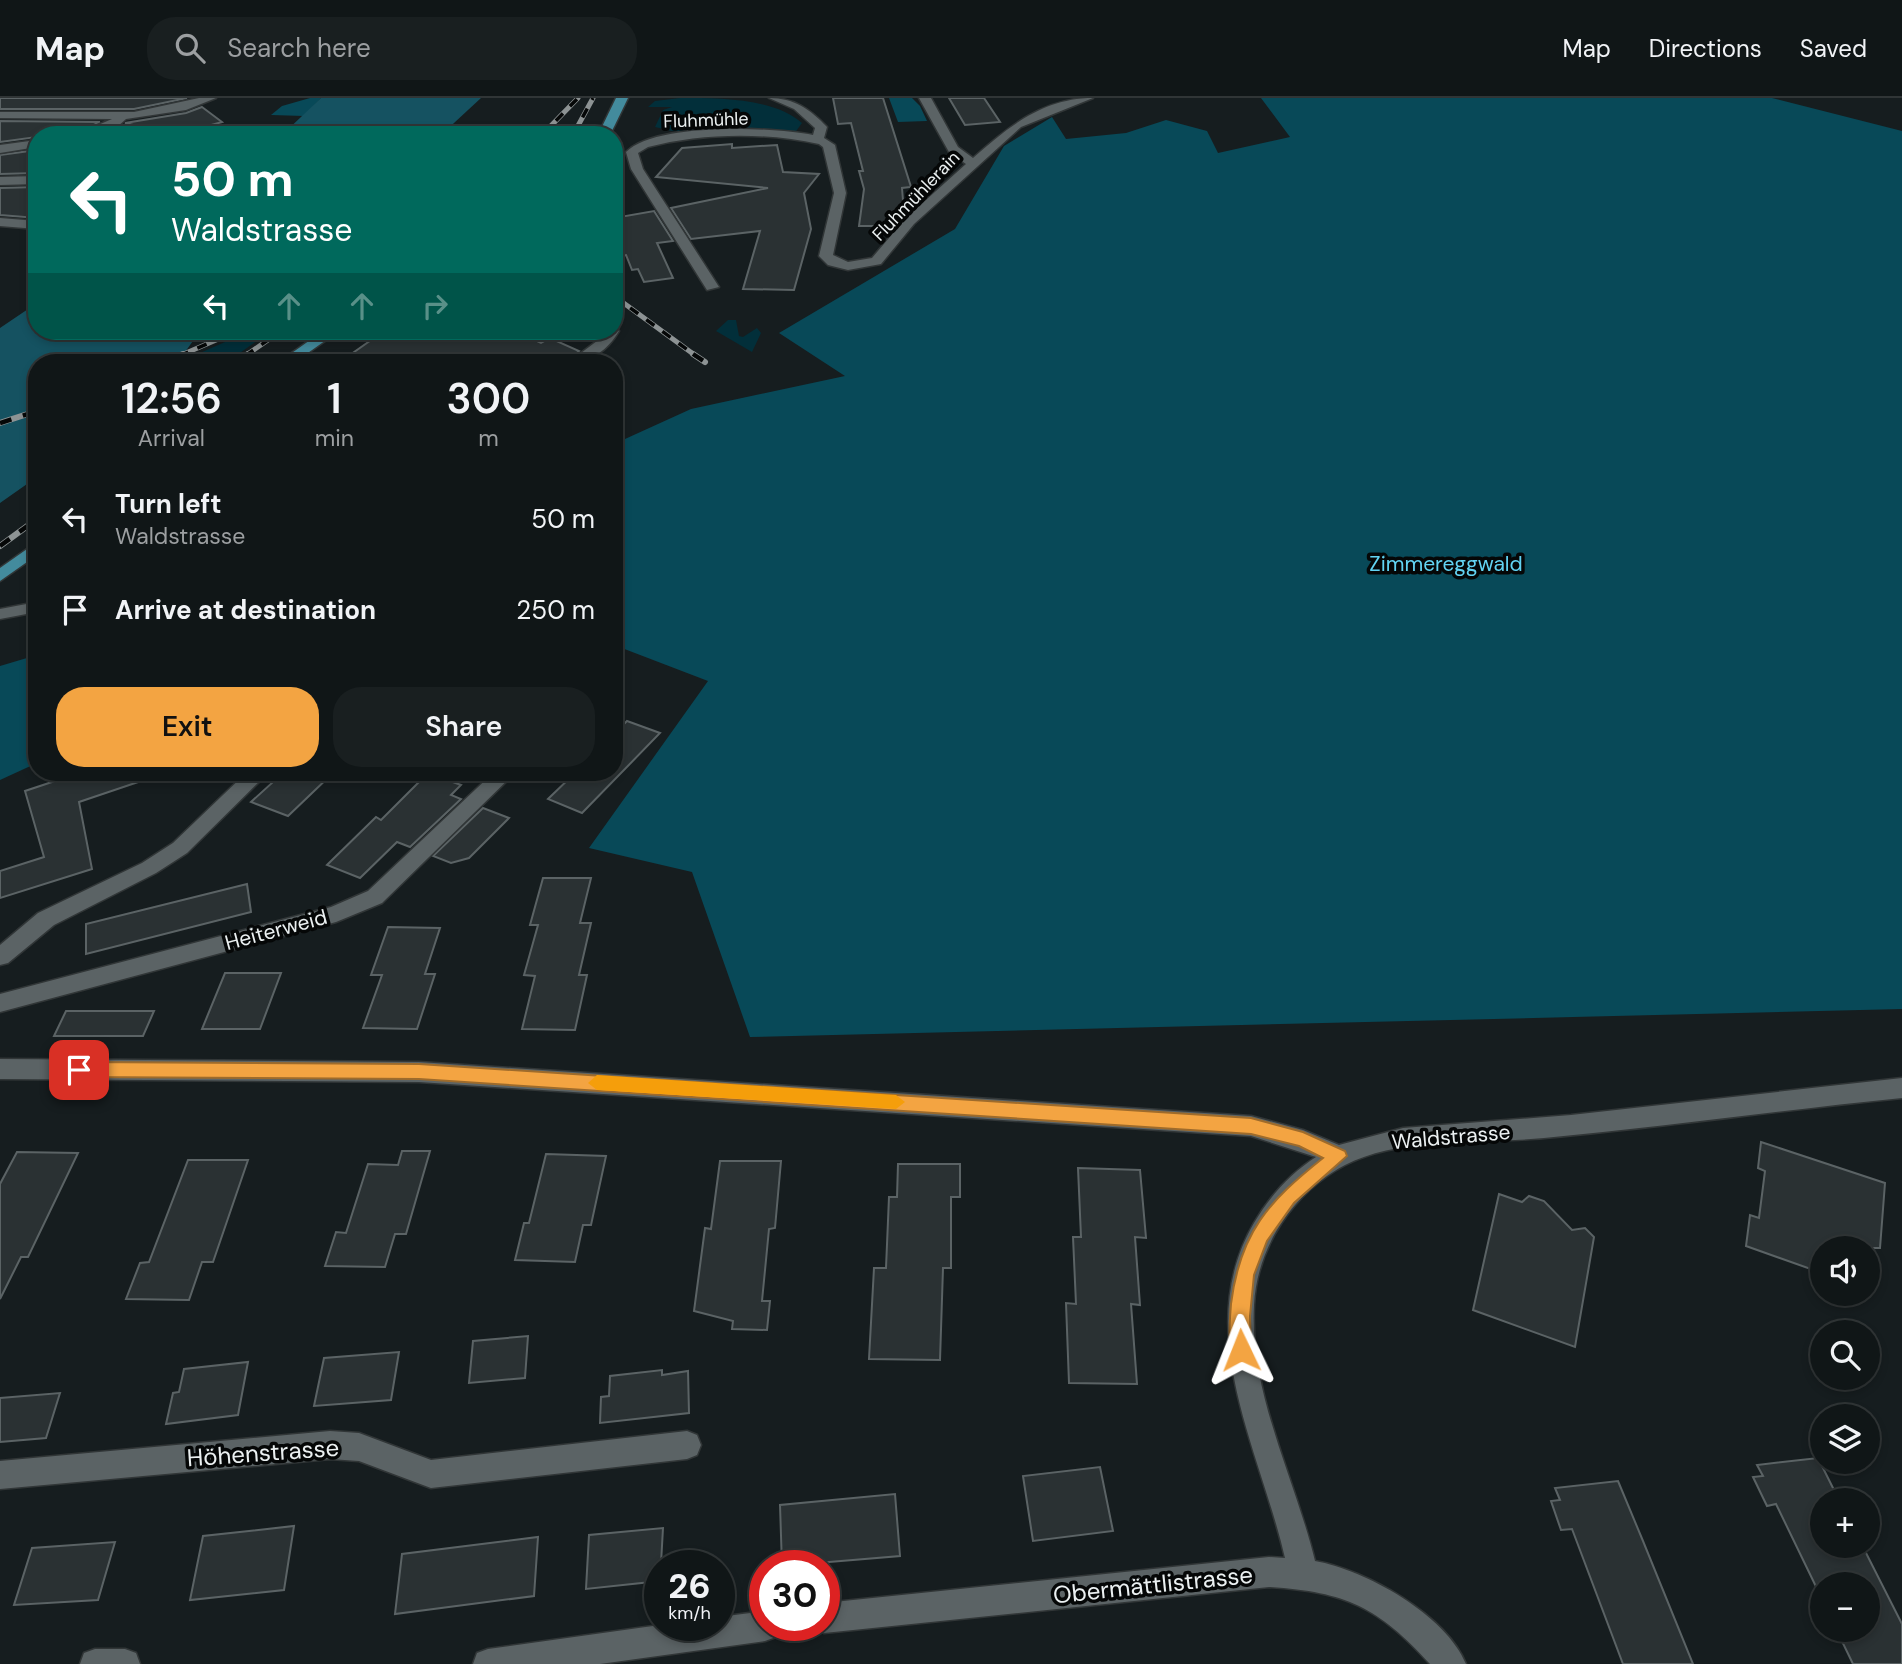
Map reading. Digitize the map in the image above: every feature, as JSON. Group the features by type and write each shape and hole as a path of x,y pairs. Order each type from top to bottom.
{"main road":[{"path":"608,126 622,98"},
{"path":"298,354 319,340"},
{"path":"0,576 28,554"}],"street":[{"path":"0,115 125,114 173,110 210,98"},
{"name":"Fluhmühlerain","path":"775,98 809,114 821,127 818,139 829,145 840,193 827,256 833,262 848,266 863,265 880,258 910,222 1017,125 1053,108 1087,98"},
{"path":"925,98 953,149 972,163"},
{"path":"23,115 44,104"},
{"path":"110,126 125,114"},
{"name":"Fluhmühle","path":"712,287 637,169 632,156 634,149 651,140 667,137 740,134 818,139"},
{"path":"0,149 28,144"},
{"path":"0,181 28,180"},
{"path":"0,222 28,224"},
{"path":"587,354 606,340"},
{"path":"0,614 28,609"},
{"path":"0,957 46,919 149,868 180,848 251,781"},
{"name":"Heiterweid","path":"0,1003 336,914 374,897 496,781"},
{"path":"0,1069 419,1072 1251,1126 1303,1140 1338,1156 1287,1197 1259,1237 1245,1275 1240,1316 1241,1350 1254,1411 1283,1494 1303,1573"},
{"name":"Waldstrasse","path":"1338,1156 1398,1139 1524,1130 1902,1088"},
{"name":"Höhenstrasse","path":"0,1475 330,1445 359,1447 431,1474 687,1446"},
{"name":"Obermättlistrasse","path":"840,1616 1269,1572 1303,1573 1344,1580 1392,1606 1417,1627 1451,1664"},
{"path":"488,1664 749,1628"},
{"path":"95,1664 125,1664"}],"shaded area":[{"path":"321,98 481,98 451,126 291,126"},
{"path":"680,98 729,99 762,104 802,123 794,134 737,130 672,131 655,127 663,110 672,107 648,107 655,101"},
{"path":"28,309 28,340 194,340 184,354 28,354 28,483 0,503 0,328"},
{"path":"728,320 736,320 739,336 743,337 757,328 761,333 752,352 716,331"},
{"path":"230,340 258,340 238,354 200,353"}],"green space":[{"path":"310,98 321,98 304,116 271,115 282,106"},
{"path":"889,98 912,98 920,106 927,121 898,122"},
{"name":"Zimmereggwald","path":"1261,98 1772,98 1902,131 1902,1009 750,1037 692,872 589,848 708,681 623,648 623,440 691,409 845,376 779,333 955,229 1004,146 1052,117 1066,139 1126,133 1166,120 1207,131 1218,153 1290,137"},
{"path":"28,658 28,767 0,780 0,666"}],"building":[{"path":"0,98 187,98 134,109 0,109"},
{"path":"833,98 883,98 911,187 902,188 904,213 891,226 859,226 864,189 859,171 863,171 851,123 838,124"},
{"path":"949,98 984,98 1000,122 965,125"},
{"path":"202,107 222,122 208,126 138,126 125,123 186,113"},
{"path":"0,121 100,122 92,126 28,126 28,138 0,142"},
{"path":"732,144 732,148 777,145 783,172 819,174 804,193 811,229 794,290 743,289 760,231 691,239 671,208 768,188 656,177 682,148"},
{"path":"28,151 28,173 0,174 0,155"},
{"path":"28,187 28,217 0,215 0,188"},
{"path":"654,211 673,241 657,243 673,278 644,282 638,269 632,270 626,255 623,256 623,216"},
{"path":"371,340 534,340 541,343 554,340 579,351 576,354 351,354"},
{"path":"627,721 660,733 623,771 623,725"},
{"path":"55,781 141,781 79,802 92,869 0,898 0,871 44,857 25,791"},
{"path":"274,781 325,781 288,816 251,802"},
{"path":"420,781 450,781 461,785 451,795 461,799 410,847 397,842 360,878 327,865 376,817 381,820"},
{"path":"567,781 613,781 582,813 548,799"},
{"path":"483,808 509,818 469,858 451,863 433,856"},
{"path":"543,878 591,878 580,923 591,923 579,975 587,975 575,1030 522,1029 535,976 524,975 538,925 530,925"},
{"path":"247,884 251,912 86,954 86,924"},
{"path":"388,927 440,928 425,974 435,974 417,1029 363,1028 382,975 371,975"},
{"path":"225,973 281,973 260,1029 202,1029"},
{"path":"66,1011 154,1011 143,1036 54,1036"},
{"path":"1761,1142 1885,1183 1880,1248 1880,1236 1810,1236 1810,1269 1746,1246 1750,1215 1759,1218 1765,1171 1758,1168"},
{"path":"402,1151 430,1151 406,1234 395,1234 385,1267 325,1266 336,1232 346,1233 368,1164 398,1165"},
{"path":"17,1152 78,1153 28,1257 21,1257 0,1299 0,1184"},
{"path":"546,1154 606,1156 591,1225 583,1225 575,1262 515,1260 524,1223 529,1223"},
{"path":"188,1160 248,1160 213,1262 202,1262 189,1300 126,1299 140,1263 149,1262"},
{"path":"720,1161 781,1161 775,1228 769,1229 762,1301 770,1301 767,1330 732,1329 733,1321 694,1311 705,1228 711,1229"},
{"path":"898,1164 960,1164 960,1197 951,1197 951,1268 943,1268 940,1360 869,1359 874,1268 886,1268 889,1197 897,1197"},
{"path":"1078,1168 1140,1170 1146,1238 1135,1237 1140,1305 1131,1304 1137,1384 1069,1383 1066,1303 1076,1304 1073,1237 1081,1237"},
{"path":"1499,1194 1522,1202 1529,1196 1544,1201 1572,1230 1585,1228 1594,1237 1575,1347 1473,1310"},
{"path":"528,1336 525,1378 469,1383 473,1341"},
{"path":"399,1352 391,1400 314,1406 324,1358"},
{"path":"248,1362 238,1415 166,1424 173,1393 179,1392 184,1369"},
{"path":"662,1370 662,1375 688,1371 689,1413 600,1423 601,1397 609,1396 610,1376"},
{"path":"60,1393 46,1438 0,1442 0,1398"},
{"path":"1810,1459 1810,1474 1826,1474 1833,1488 1810,1488 1810,1558 1869,1558 1876,1572 1810,1572 1810,1574 1776,1504 1767,1506 1753,1477 1763,1476 1757,1465"},
{"path":"1100,1467 1113,1531 1033,1541 1023,1476"},
{"path":"1618,1481 1693,1664 1623,1664 1572,1529 1561,1530 1551,1501 1560,1500 1555,1488"},
{"path":"895,1494 900,1556 840,1561 840,1550 781,1550 780,1505"},
{"path":"294,1526 284,1590 190,1600 203,1536"},
{"path":"663,1528 662,1550 644,1550 644,1583 586,1589 589,1535"},
{"path":"538,1537 534,1596 395,1614 402,1554"},
{"path":"115,1542 98,1600 14,1605 32,1548"},
{"path":"1880,1581 1902,1624 1902,1664 1853,1664 1842,1642 1880,1642"}],"railway":[{"path":"551,126 578,98"},
{"path":"578,126 593,98"},
{"path":"623,303 696,356"},
{"path":"184,354 216,340"},
{"path":"248,354 268,340"},
{"path":"696,356 705,362"},
{"path":"0,423 28,414"},
{"path":"0,546 28,526"}],"slow traffic":[{"path":"597,1083 896,1102"}],"route":[{"path":"79,1070 419,1072 1251,1126 1303,1140 1338,1156 1287,1197 1259,1237 1245,1275 1240,1316 1241,1350"}]}
